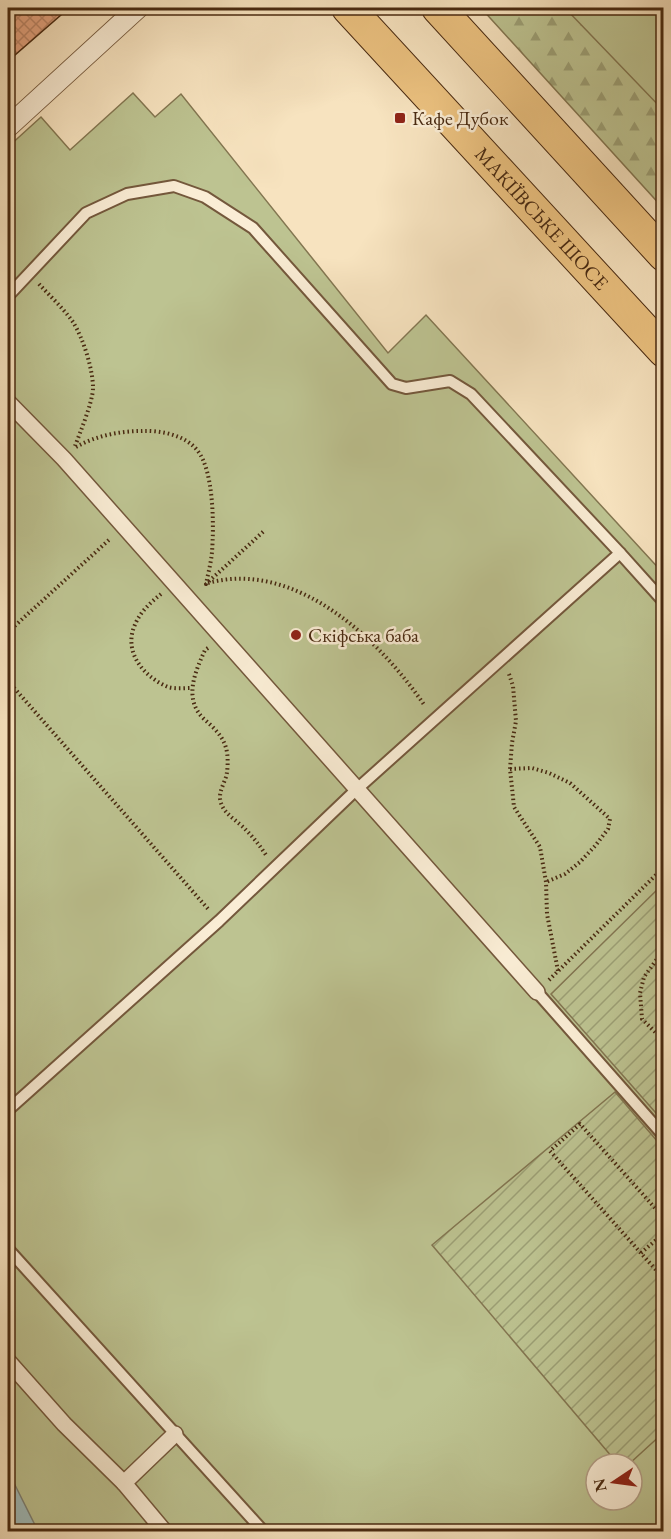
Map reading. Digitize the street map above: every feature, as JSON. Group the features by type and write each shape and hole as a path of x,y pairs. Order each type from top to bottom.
{"main road":[{"name":"МАКІЇВСЬКЕ ШОСЕ","path":"348,8 663,351"},
{"path":"438,8 663,255"}],"street":[{"path":"8,127 138,8"},
{"path":"8,402 64,459 537,992"},
{"path":"8,1361 64,1424 124,1484 165,1532"},
{"path":"124,1484 175,1434"}],"lane":[{"path":"8,296 86,213 128,194 174,186 205,197 253,228 392,384 405,388 450,381 471,394 663,602"},
{"path":"8,1110 219,921 357,789 620,553"},
{"path":"537,992 663,1136"},
{"path":"8,1250 264,1532"}],"path":[{"path":"28,274 73,323 84,345 91,371 93,390 73,449 102,437 129,431 152,430 178,436 196,449 206,468 211,497 212,553 206,584"},
{"path":"8,632 124,526"},
{"path":"190,600 264,531"},
{"path":"206,584 224,579 254,580 286,587 317,601 344,619 397,668 434,720"},
{"path":"174,583 142,612 134,627 133,651 138,664 151,677 170,688 192,688"},
{"path":"221,637 205,650 195,673 192,688 196,707 201,716 217,731 226,749 227,772 220,791 221,804 258,842 275,868"},
{"path":"504,656 513,686 516,721 510,769 514,807 540,847 546,882 547,914 558,971"},
{"path":"8,681 219,921"},
{"path":"510,769 532,768 570,783 609,819 608,829 580,862 565,874 546,882"},
{"path":"537,992 663,867"},
{"path":"663,955 657,959 644,977 640,993 642,1019 663,1041"},
{"path":"663,1218 580,1124 550,1151 663,1279"},
{"path":"640,1253 663,1233"}],"green space":[{"path":"481,8 663,8 663,208"},
{"path":"565,8 663,8 663,110"},
{"path":"133,93 155,117 181,94 388,353 426,315 663,573 663,1531 8,1531 8,147 41,117 70,150"},
{"path":"663,884 663,1121 551,994"},
{"path":"615,1092 664,1149 663,1433 642,1452 608,1452 432,1245"}],"water":[{"path":"8,1471 38,1531 8,1531"}],"building":[{"path":"8,8 69,8 8,61"}],"place":[{"name":"Кафе Дубок","path":"400,118"},
{"name":"Скіфська баба","path":"296,635"}]}
